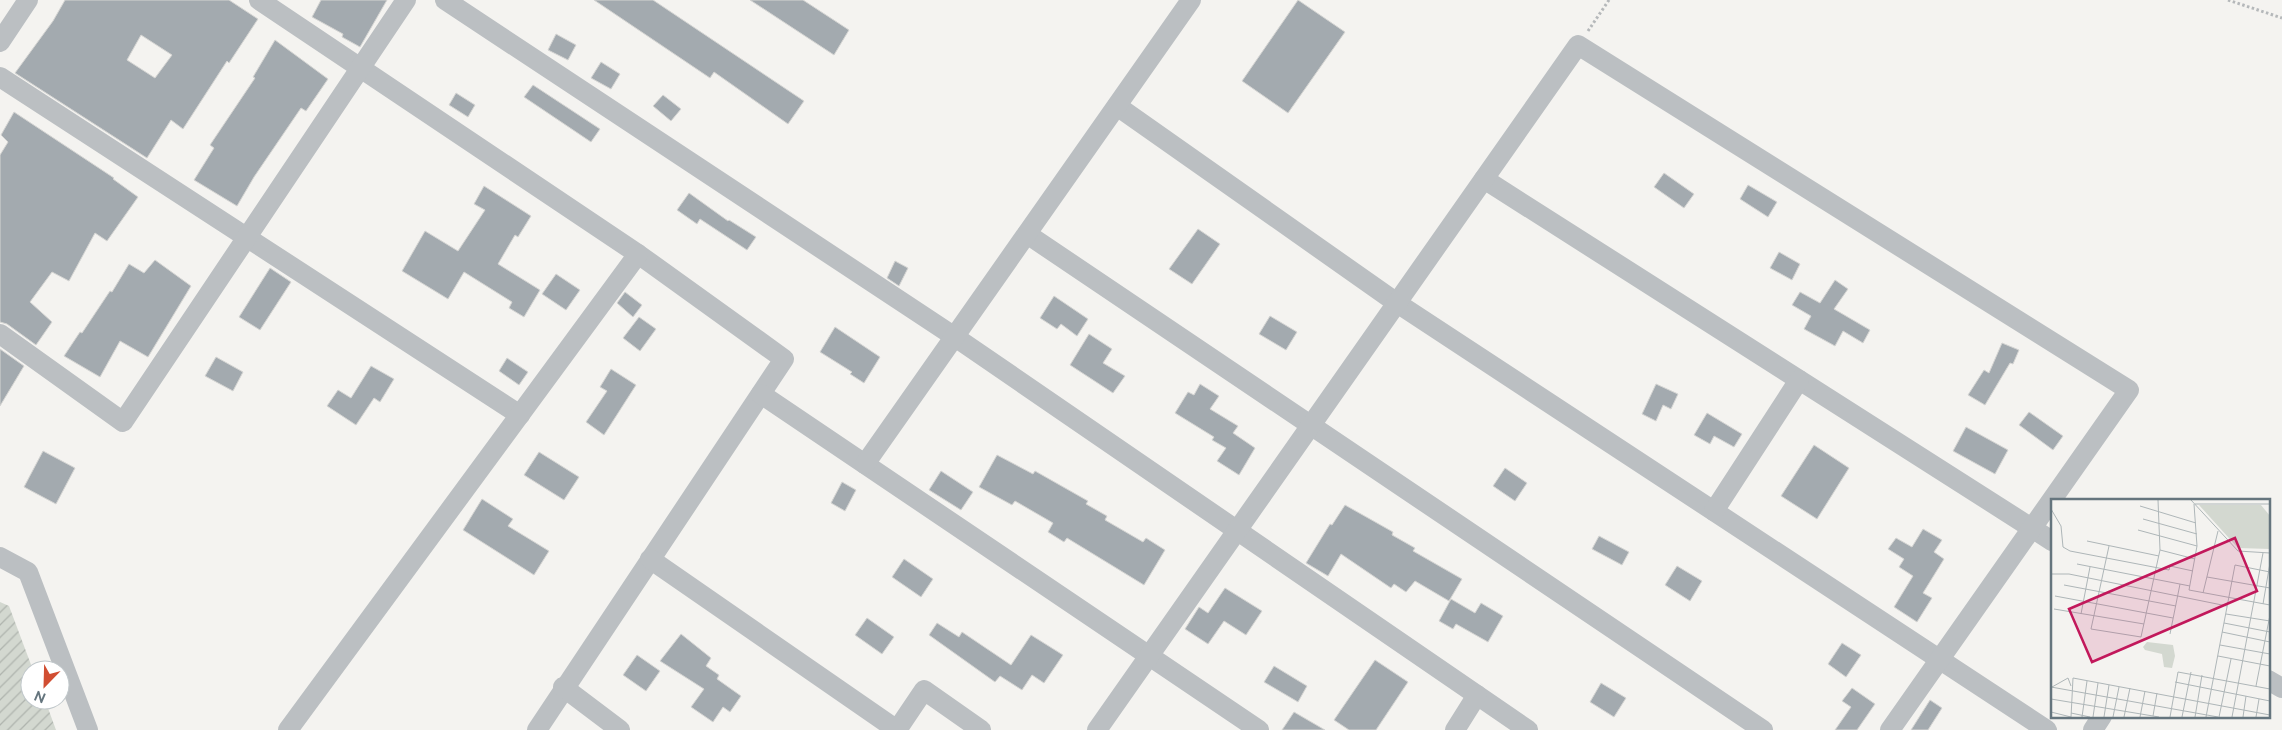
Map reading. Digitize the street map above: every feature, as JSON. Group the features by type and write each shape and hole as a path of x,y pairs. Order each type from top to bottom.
{"street":[{"path":"0,42 28,0"},
{"path":"259,0 638,254 784,359 563,687 537,730"},
{"path":"0,334 123,422 406,0"},
{"path":"445,0 955,337 1528,730"},
{"path":"865,464 1192,0"},
{"path":"1098,730 1578,45 2129,390 2052,499"},
{"path":"0,78 520,415"},
{"path":"1117,106 1397,303 2047,730"},
{"path":"1484,179 2051,540"},
{"path":"1027,234 1763,730"},
{"path":"288,730 638,254"},
{"path":"1714,511 1799,380"},
{"path":"761,394 1259,730"},
{"path":"1890,730 2051,500"},
{"path":"0,557 28,572 88,730"},
{"path":"650,558 897,730 924,690 982,730"},
{"path":"2270,681 2282,688"},
{"path":"563,687 620,730"},
{"path":"1455,730 1477,695"},
{"path":"2093,730 2101,718"}],"path":[{"path":"1578,45 1610,0"},
{"path":"2228,0 2282,18"}],"shaded area":[{"path":"0,602 9,606 29,660 20,660 20,710 49,710 56,730 0,730"}],"building":[{"path":"65,0 229,0 258,19 229,63 227,61 183,129 171,120 147,158 15,73 53,21","holes":["141,35 172,55 155,78 127,60"]},
{"path":"321,0 387,0 360,47 342,37 343,34 312,17"},
{"path":"594,0 653,0 804,101 788,124 714,72 710,78"},
{"path":"750,0 803,0 849,30 834,55"},
{"path":"1298,0 1345,32 1288,113 1242,81"},
{"path":"556,34 576,45 568,60 548,50"},
{"path":"275,40 328,79 306,111 301,108 254,177 237,206 194,180 214,148 210,145 255,78 253,77"},
{"path":"601,62 620,74 611,89 591,78"},
{"path":"533,85 600,129 591,142 524,97"},
{"path":"456,93 475,105 468,117 449,105"},
{"path":"663,95 681,109 671,121 653,106"},
{"path":"14,112 114,178 138,197 107,241 95,233 69,281 52,272 30,302 52,322 36,345 7,324 0,322 0,155 8,142 1,135"},
{"path":"1664,173 1694,194 1684,208 1654,187"},
{"path":"1748,185 1777,202 1768,217 1740,199"},
{"path":"484,186 531,216 518,237 515,235 498,264 540,290 524,317 509,308 512,302 464,272 448,299 402,271 425,231 458,251 485,210 474,204"},
{"path":"689,193 728,221 756,237 747,250 700,219 697,224 677,210"},
{"path":"1198,229 1220,244 1192,284 1169,269"},
{"path":"1779,252 1800,264 1792,280 1770,268"},
{"path":"155,260 191,286 148,357 120,341 100,377 64,356 110,291 112,292 129,264 144,273"},
{"path":"895,261 908,268 899,286 887,278"},
{"path":"270,268 291,282 260,330 239,317"},
{"path":"556,274 580,290 566,310 542,294"},
{"path":"1835,280 1848,289 1834,309 1870,330 1863,343 1843,331 1835,346 1804,329 1811,316 1792,305 1800,292 1820,303"},
{"path":"625,292 642,305 633,317 617,303"},
{"path":"1054,296 1088,319 1077,336 1061,324 1057,329 1040,318"},
{"path":"1270,316 1297,332 1286,350 1259,334"},
{"path":"639,317 656,329 640,351 623,338"},
{"path":"835,327 880,357 864,383 850,374 852,372 820,352"},
{"path":"1089,334 1112,349 1103,363 1125,376 1113,393 1070,365"},
{"path":"2002,343 2019,350 2013,364 2010,363 1985,405 1968,395 1984,370 1989,373"},
{"path":"0,349 24,366 0,406"},
{"path":"216,357 243,372 233,391 205,376"},
{"path":"507,358 528,372 519,385 499,371"},
{"path":"371,366 394,379 380,402 374,398 356,425 327,406 338,390 351,398"},
{"path":"611,369 636,385 604,435 586,422 607,391 600,387"},
{"path":"1200,384 1219,396 1210,409 1238,426 1233,433 1255,448 1239,475 1217,461 1226,448 1212,440 1214,437 1175,413 1188,392 1194,395"},
{"path":"1656,384 1678,394 1671,409 1663,405 1656,421 1642,414"},
{"path":"2029,412 2063,436 2053,450 2019,425"},
{"path":"1707,413 1742,434 1734,447 1714,436 1710,444 1694,435"},
{"path":"1966,427 2008,450 1995,474 1953,451"},
{"path":"1814,445 1849,468 1817,519 1781,496"},
{"path":"43,451 75,468 56,504 24,487"},
{"path":"539,452 579,477 564,500 524,475"},
{"path":"997,455 1033,474 1035,471 1088,501 1086,504 1107,516 1105,520 1143,542 1146,538 1165,550 1144,585 1067,538 1064,542 1048,532 1053,523 1015,501 1012,505 979,487"},
{"path":"1505,468 1527,483 1515,501 1493,486"},
{"path":"941,471 973,492 961,510 929,490"},
{"path":"842,482 856,490 845,511 831,503"},
{"path":"482,499 513,519 508,526 549,551 534,575 463,530"},
{"path":"1345,505 1393,532 1392,535 1415,548 1413,551 1462,579 1449,601 1415,581 1406,592 1394,584 1391,588 1341,554 1328,576 1306,563 1330,524 1332,525"},
{"path":"1923,529 1942,540 1934,552 1944,559 1923,593 1932,598 1917,622 1894,607 1913,576 1899,567 1904,559 1888,549 1896,538 1912,547"},
{"path":"1599,536 1629,552 1622,565 1592,549"},
{"path":"904,559 933,579 921,597 892,577"},
{"path":"1677,566 1702,581 1690,601 1665,585"},
{"path":"1225,588 1262,611 1246,635 1224,621 1208,644 1185,629 1199,607 1208,613"},
{"path":"1451,599 1475,613 1481,603 1503,616 1488,642 1456,624 1453,629 1439,621"},
{"path":"867,618 894,637 882,654 855,635"},
{"path":"937,623 959,637 962,632 1011,665 1031,635 1063,655 1044,683 1032,675 1022,690 1000,676 995,682 929,635"},
{"path":"681,634 711,658 706,666 719,675 717,679 741,696 730,712 723,707 713,722 691,707 704,689 660,661"},
{"path":"1842,643 1861,655 1846,677 1828,664"},
{"path":"637,655 660,671 646,691 623,675"},
{"path":"1375,660 1408,682 1376,730 1349,730 1334,720"},
{"path":"1274,666 1307,686 1298,702 1264,682"},
{"path":"1601,683 1626,698 1614,717 1590,702"},
{"path":"1852,688 1875,704 1857,730 1835,730 1851,707 1842,701"},
{"path":"1930,700 1942,708 1928,730 1911,730"},
{"path":"1294,712 1325,730 1282,730"}]}
